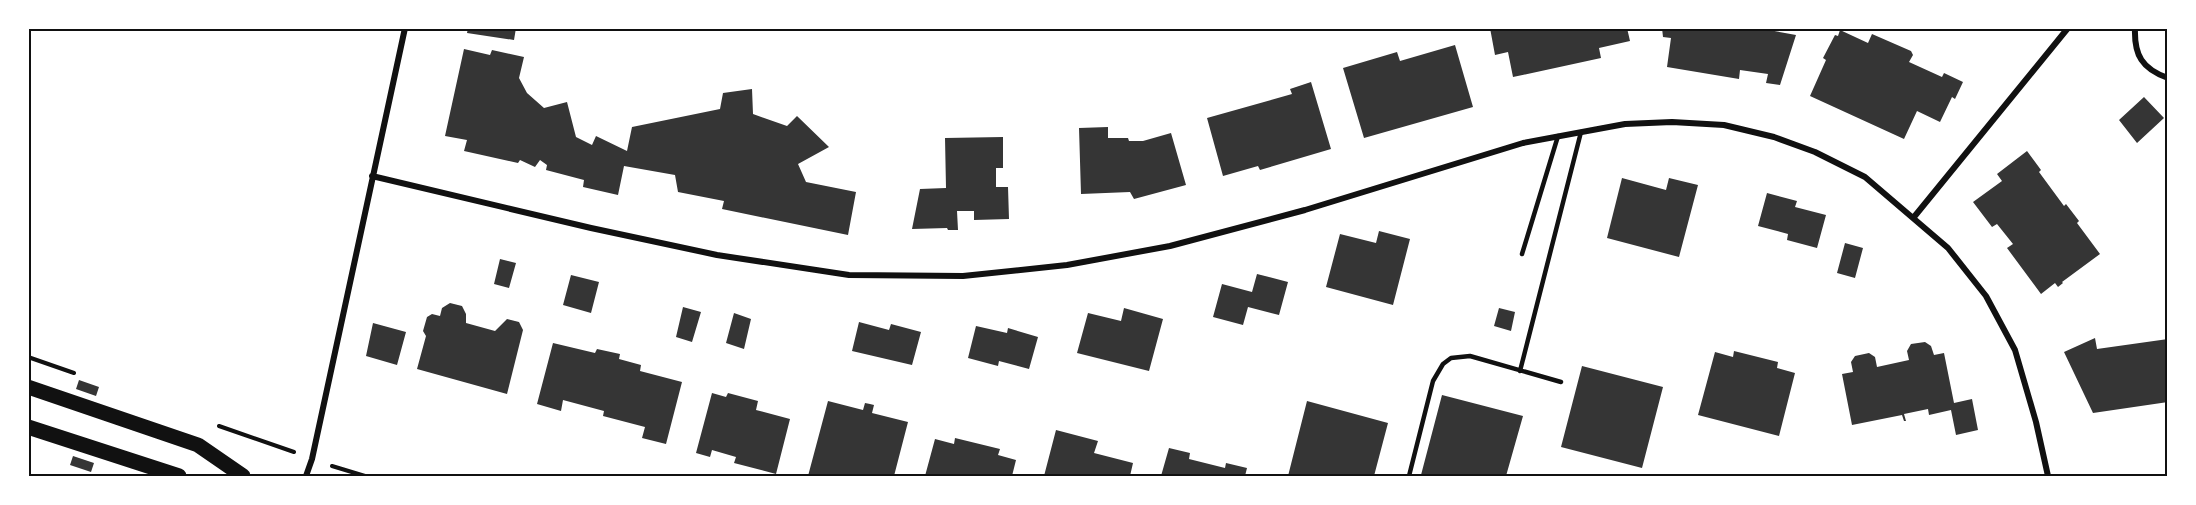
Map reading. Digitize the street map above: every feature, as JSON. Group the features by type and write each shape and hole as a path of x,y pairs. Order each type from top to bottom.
{"main road":[{"path":"28,387 198,445 243,477"},
{"path":"28,427 178,477"}],"street":[{"path":"306,477 312,459 405,28"},
{"path":"1914,217 2068,28"},
{"path":"2135,29 2135,46 2142,62 2155,73 2168,78"},
{"path":"372,176 591,228 717,255 849,275 963,276 1067,265 1170,246 1305,210 1523,143 1558,136 1625,124 1672,122 1724,124 1774,137 1815,152 1865,177 1948,248 1986,296 2015,350 2036,422 2048,477"}],"lane":[{"path":"1520,371 1581,132"},
{"path":"1522,254 1558,136"},
{"path":"1409,477 1433,381 1443,364 1451,358 1470,357 1561,382"}],"building":[{"path":"468,28 516,28 514,40 467,33"},
{"path":"1490,28 1627,28 1630,41 1599,48 1601,58 1513,77 1508,52 1495,55"},
{"path":"1662,28 1758,28 1796,35 1780,85 1766,83 1768,74 1740,70 1739,79 1667,67 1671,38 1663,37"},
{"path":"1840,30 1868,43 1872,34 1911,51 1913,55 1909,62 1942,77 1944,73 1963,82 1955,99 1952,97 1940,122 1917,111 1904,139 1810,96 1826,60 1823,58"},
{"path":"1455,45 1473,107 1364,138 1343,68 1397,52 1400,61"},
{"path":"464,49 490,55 492,50 524,57 519,78 527,93 544,108 567,102 576,137 592,145 596,136 627,151 632,127 720,109 723,93 752,89 753,114 787,126 797,116 829,147 798,164 806,182 856,192 848,235 722,209 724,201 678,192 675,175 624,166 618,195 583,187 584,180 546,170 547,165 540,160 535,167 520,160 518,163 464,151 467,140 445,136"},
{"path":"1311,82 1331,149 1260,170 1258,166 1223,176 1207,118 1292,94 1290,89"},
{"path":"2144,97 2164,118 2137,143 2119,120"},
{"path":"1108,127 1108,138 1128,138 1129,141 1143,141 1171,133 1186,185 1134,199 1130,192 1081,194 1079,128"},
{"path":"1003,137 1003,168 996,168 996,187 1008,187 1009,219 974,220 974,211 957,211 958,230 912,229 920,189 946,188 945,138"},
{"path":"2027,151 2041,170 2039,172 2064,206 2066,204 2079,221 2077,223 2100,254 2058,287 2055,283 2041,294 2007,248 2013,244 1997,224 1992,227 1973,202 2002,181 1997,174"},
{"path":"1622,178 1666,190 1669,178 1698,185 1679,257 1607,238"},
{"path":"1767,193 1797,201 1795,207 1826,215 1817,248 1787,240 1788,234 1758,226"},
{"path":"1379,231 1410,239 1393,305 1326,287 1340,234 1376,243"},
{"path":"1845,243 1863,248 1855,278 1837,273"},
{"path":"500,259 516,263 509,288 494,284"},
{"path":"1257,274 1288,282 1279,315 1248,307 1243,325 1213,317 1222,284 1252,292"},
{"path":"571,275 599,282 591,313 563,305"},
{"path":"450,303 462,306 466,314 466,323 495,331 507,319 519,322 523,330 507,394 417,369 426,336 423,331 427,317 432,314 440,316 442,308"},
{"path":"683,307 701,312 692,342 676,337"},
{"path":"1124,308 1163,319 1149,371 1077,353 1088,313 1121,321"},
{"path":"1499,308 1515,312 1511,331 1494,326"},
{"path":"734,313 751,319 744,349 726,343"},
{"path":"859,322 889,330 891,324 921,332 912,365 852,351"},
{"path":"373,323 406,332 397,365 366,356"},
{"path":"976,326 1007,333 1008,328 1038,337 1029,369 999,361 998,366 968,358"},
{"path":"2095,338 2097,349 2168,339 2168,402 2093,413 2064,352"},
{"path":"1925,342 1931,346 1934,355 1944,353 1954,403 1972,399 1978,430 1956,435 1951,410 1929,415 1928,409 1904,414 1906,421 1902,415 1852,425 1842,374 1853,372 1851,362 1855,356 1869,353 1875,357 1877,367 1909,360 1907,351 1911,344"},
{"path":"553,343 595,353 597,349 620,354 619,359 641,365 640,371 682,382 666,444 642,438 645,427 603,416 604,411 563,400 561,411 537,404"},
{"path":"1734,351 1778,362 1777,368 1795,373 1779,436 1698,415 1715,352 1733,357"},
{"path":"1582,366 1663,387 1642,468 1561,447"},
{"path":"79,380 99,387 96,396 76,389"},
{"path":"712,393 726,397 728,393 758,401 756,410 790,419 776,474 734,463 736,457 712,450 710,457 696,453"},
{"path":"1442,395 1523,416 1506,476 1421,475"},
{"path":"828,401 863,410 865,403 874,405 872,413 908,422 894,476 808,476"},
{"path":"1307,401 1388,423 1374,476 1288,476"},
{"path":"1056,430 1098,441 1094,453 1133,463 1130,476 1044,476"},
{"path":"955,438 1000,449 998,455 1016,460 1012,476 925,476 935,439 954,444"},
{"path":"1169,448 1190,453 1189,459 1225,468 1226,463 1247,468 1245,476 1161,476"},
{"path":"73,456 94,463 91,472 70,465"}]}
